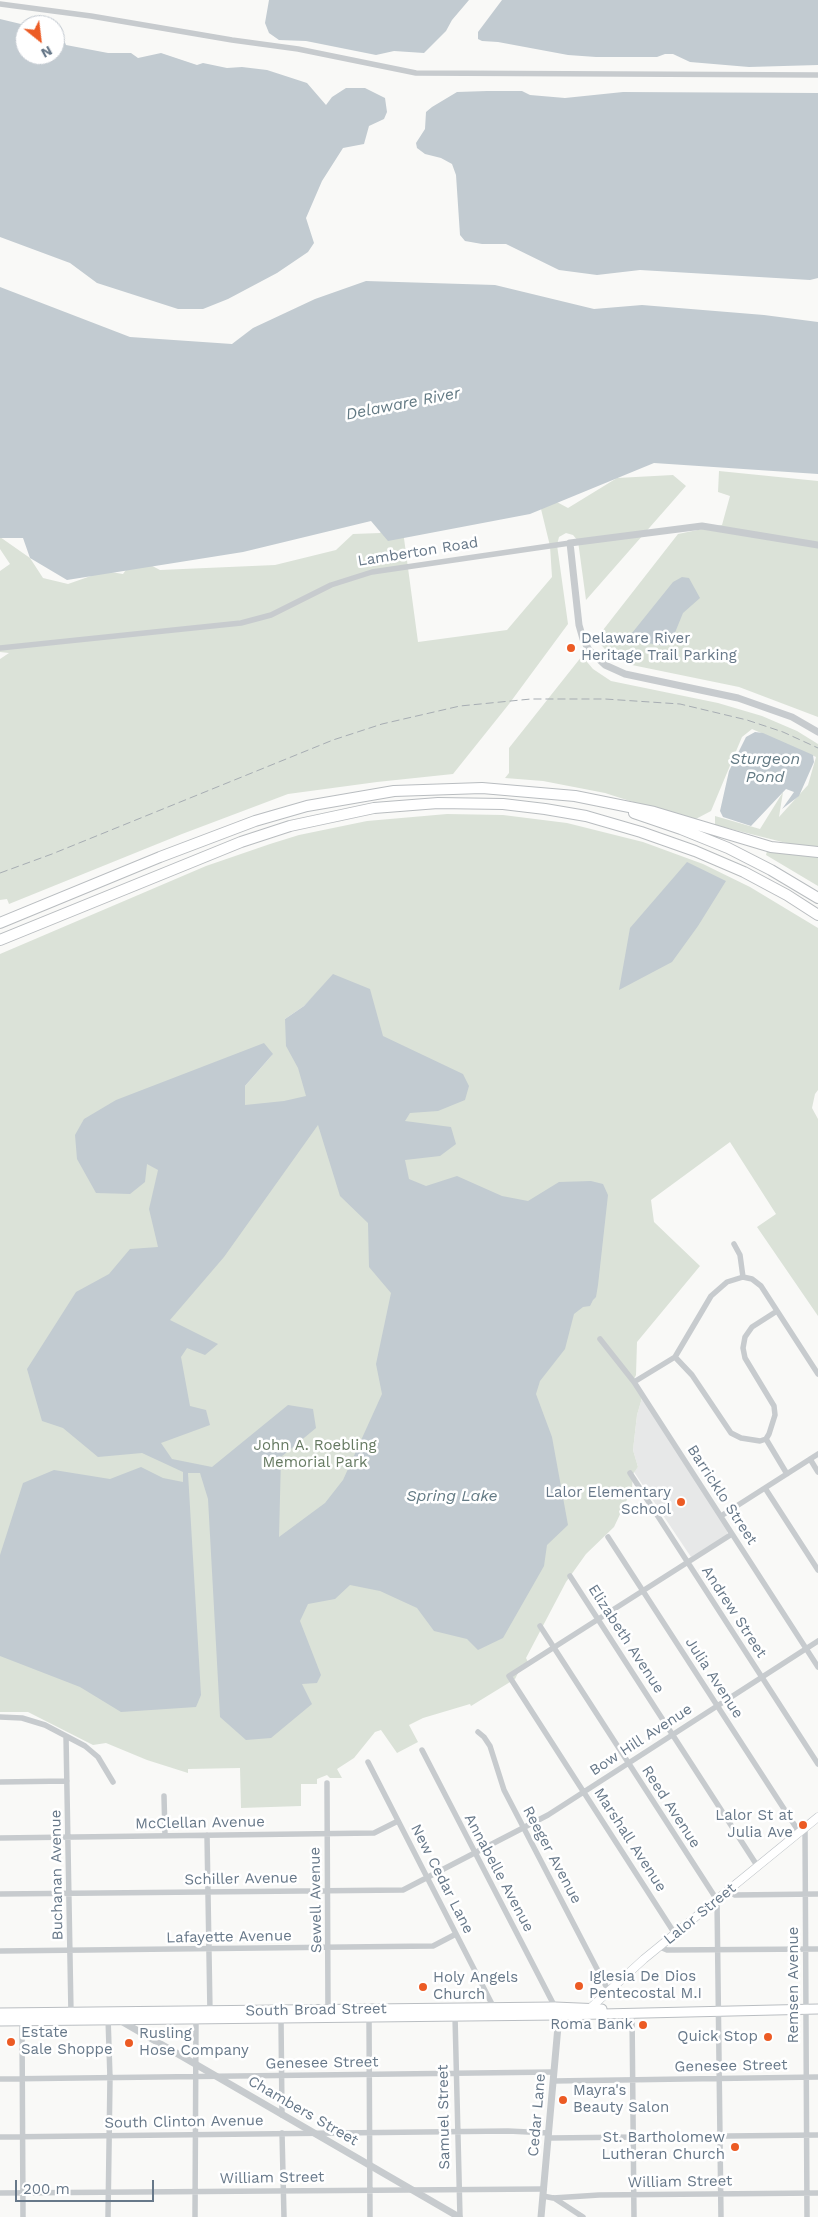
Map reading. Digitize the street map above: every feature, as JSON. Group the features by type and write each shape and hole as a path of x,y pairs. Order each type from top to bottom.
{"highway":[{"path":"0,923 255,821 307,806 372,793 421,789 482,788 576,796 628,806 745,840 792,850 818,852"},
{"path":"526,791 610,806 681,829 746,857 818,898"},
{"path":"0,940 241,842 290,826 360,810 438,803 481,803 545,809 586,816 641,832 695,851 744,872 787,895 818,915"}],"main road":[{"name":"Lalor Street","path":"587,2011 608,1990 660,1946 818,1817"},
{"name":"South Broad Street","path":"0,2021 94,2016 328,2014 494,2008 632,2012 818,2009"},
{"name":"South Broad Street","path":"369,2013 455,2016 557,2011"},
{"name":"South Broad Street","path":"0,2013 71,2013 94,2016"},
{"name":"South Broad Street","path":"108,2016 119,2020 196,2019 211,2015 281,2019 328,2014"}],"street":[{"path":"0,4 91,16 232,40 298,49 416,73 818,76"},
{"name":"Lamberton Road","path":"0,648 241,623 271,615 331,585 372,572 702,526 818,545"},
{"path":"570,543 579,625 583,639 590,650 605,665 625,674 738,698 818,726"},
{"path":"792,717 818,732"},
{"path":"734,1244 740,1256 743,1276"},
{"path":"634,1382 675,1357 711,1296 727,1282 743,1276 752,1279 761,1286 818,1374"},
{"path":"766,1439 775,1415 774,1406 745,1358 743,1348 745,1337 752,1327 777,1311"},
{"name":"Barricklo Street","path":"600,1339 634,1382 818,1667"},
{"path":"675,1357 692,1375 731,1432 741,1438 760,1441 766,1439"},
{"path":"766,1439 787,1474"},
{"path":"721,1516 818,1454"},
{"path":"810,1459 818,1472"},
{"name":"Andrew Street","path":"630,1473 818,1764"},
{"path":"765,1488 818,1570"},
{"path":"554,1648 732,1534"},
{"name":"Julia Avenue","path":"608,1537 718,1706 802,1830"},
{"name":"Elizabeth Avenue","path":"570,1576 758,1866"},
{"name":"Reed Avenue","path":"540,1626 716,1900"},
{"name":"Bow Hill Avenue","path":"474,1853 548,1815 818,1642"},
{"name":"Marshall Avenue","path":"554,1648 509,1676 675,1934"},
{"path":"0,1717 16,1717 33,1721 66,1736 94,1752 113,1782"},
{"name":"Reeger Avenue","path":"478,1732 484,1737 494,1753 504,1790 608,1990"},
{"name":"Buchanan Avenue","path":"66,1736 71,2013"},
{"name":"Annabelle Avenue","path":"422,1750 557,2011"},
{"name":"New Cedar Lane","path":"368,1762 494,2008"},
{"path":"0,1782 67,1781"},
{"name":"Sewell Avenue","path":"327,1783 328,2014"},
{"path":"164,1796 165,1835"},
{"name":"McClellan Avenue","path":"0,1838 374,1833 398,1821"},
{"name":"Remsen Avenue","path":"802,1830 807,1949 807,2193"},
{"path":"207,1835 211,2015"},
{"name":"Schiller Avenue","path":"0,1894 404,1890 474,1853"},
{"path":"728,1890 735,1895 818,1894"},
{"path":"716,1900 721,2217"},
{"name":"Lafayette Avenue","path":"0,1951 432,1946 456,1934"},
{"path":"660,1946 667,1950 818,1949"},
{"name":"Cedar Lane","path":"541,2217 554,2072 557,2011"},
{"path":"632,2012 634,2217"},
{"path":"369,2013 370,2075 368,2132 370,2217"},
{"path":"108,2016 110,2078 108,2217"},
{"name":"Samuel Street","path":"455,2016 459,2217"},
{"path":"195,2217 196,2019"},
{"path":"281,2019 282,2115"},
{"name":"Chambers Street","path":"119,2020 459,2217"},
{"path":"22,2021 23,2217"},
{"name":"Genesee Street","path":"0,2080 554,2072"},
{"name":"Genesee Street","path":"553,2081 818,2077"},
{"name":"South Clinton Avenue","path":"0,2137 457,2131 516,2131 549,2135 633,2138 818,2135"},
{"path":"282,2134 284,2217"},
{"name":"William Street","path":"0,2193 458,2189 544,2192 553,2198 818,2193"},
{"path":"807,2193 807,2217"},
{"path":"553,2198 584,2217"}],"shaded area":[{"name":"Lalor Elementary School","path":"642,1398 728,1531 727,1535 691,1557 634,1472 638,1467 633,1450 637,1415"}],"green space":[{"path":"719,471 818,481 818,717 739,687 627,664 611,656 596,639 678,534 722,525 730,496 718,492"},
{"path":"673,475 686,486 586,600 578,541 573,535 566,533 559,537 557,545 568,624 509,704 453,774 288,794 182,834 9,904 7,899 0,900 0,659 9,653 0,652 0,571 10,564 0,549 0,537 30,558 43,578 68,584 105,571 123,574 135,557 160,570 275,565 336,550 353,534 380,533 390,519 403,531 418,642 507,630 552,577 550,546 541,509 553,500 568,508 617,478"},
{"path":"582,656 593,669 611,681 718,703 762,716 797,731 818,744 818,851 715,825 715,816 760,829 783,792 779,817 808,785 816,757 752,729 742,737 711,811 692,821 605,793 543,781 505,778 509,773 509,748"},
{"name":"John A. Roebling Memorial Park","path":"447,814 503,815 567,823 643,842 703,864 750,887 818,928 818,1090 815,1094 812,1108 818,1119 818,1316 757,1227 776,1214 730,1142 651,1200 654,1222 700,1266 637,1342 636,1375 634,1379 642,1398 637,1415 633,1450 638,1467 633,1474 632,1489 614,1527 586,1554 566,1582 526,1658 528,1662 522,1665 515,1679 471,1706 470,1704 423,1718 409,1725 418,1742 397,1753 381,1730 375,1732 354,1758 337,1769 342,1778 330,1778 327,1775 317,1779 317,1784 301,1784 301,1806 241,1808 240,1768 188,1769 188,1773 147,1760 106,1743 93,1745 28,1712 0,1712 0,954 206,866 299,835 367,821","holes":["316,994 290,1036 285,1019 304,1006","273,1054 245,1086 150,1209 159,1170 147,1163"]},
{"path":"767,851 818,854 818,886 766,855"}],"water":[{"path":"269,0 469,0 452,20 446,31 424,53 394,51 376,55 306,41 279,40 269,33 265,23"},
{"path":"502,0 818,0 818,65 749,67 690,62 673,54 657,57 568,55 478,39 478,32"},
{"path":"0,19 15,23 15,65 65,65 65,43 66,45 108,53 131,53 138,58 161,53 197,65 203,63 227,68 242,67 267,70 307,83 326,105 332,97 346,88 365,88 385,98 387,112 384,119 369,126 364,144 343,148 322,181 306,218 314,243 308,252 277,273 228,299 203,309 178,309 97,283 70,263 0,237"},
{"path":"522,91 530,95 565,98 623,92 818,93 818,278 810,280 640,270 597,275 559,270 506,244 482,244 465,241 460,235 456,175 452,164 441,158 425,154 417,148 416,143 425,129 426,112 432,107 457,92"},
{"name":"Delaware River","path":"366,281 495,285 594,309 642,305 764,315 818,322 818,474 654,463 530,514 388,541 371,521 243,552 67,580 30,558 23,538 0,538 0,287 130,337 232,344 253,328 315,299"},
{"path":"682,577 689,578 700,598 683,613 672,640 665,646 636,641 632,633 673,582"},
{"name":"Sturgeon Pond","path":"755,732 763,733 813,755 814,762 799,796 782,809 794,792 786,789 751,826 723,817 720,811 729,771 746,737"},
{"path":"687,862 726,881 698,926 672,962 619,990 630,928"},
{"name":"Spring Lake","path":"333,974 370,989 383,1036 463,1074 469,1086 465,1100 438,1111 410,1113 405,1121 451,1127 456,1144 440,1156 405,1160 409,1179 426,1186 457,1176 502,1196 528,1201 559,1182 591,1181 603,1184 608,1195 596,1297 590,1306 583,1307 574,1314 565,1349 540,1381 536,1394 552,1437 568,1525 547,1545 544,1566 503,1638 478,1650 467,1639 434,1631 417,1608 380,1591 350,1585 335,1599 308,1604 300,1621 321,1675 317,1683 302,1684 312,1704 271,1738 246,1740 220,1717 208,1499 200,1473 188,1473 201,1695 196,1707 121,1712 80,1687 0,1656 0,1555 23,1483 54,1470 110,1479 141,1467 163,1478 183,1482 183,1472 142,1453 98,1457 63,1428 42,1421 27,1369 76,1292 109,1274 130,1249 158,1247 149,1209 158,1170 147,1164 145,1182 130,1194 96,1193 77,1159 75,1135 84,1119 116,1100 264,1043 273,1054 245,1086 245,1105 284,1101 306,1096 298,1068 286,1046 285,1019 304,1006","holes":["318,1125 340,1196 368,1223 369,1267 391,1293 376,1364 382,1394 343,1480 325,1503 279,1537 281,1457 316,1428 313,1409 288,1405 212,1467 172,1459 161,1443 210,1425 206,1410 190,1406 181,1357 187,1348 205,1355 218,1344 170,1320 224,1257"]}],"railway":[{"path":"0,873 52,854 333,740 382,724 460,706 531,699 605,699 680,704 747,720 783,732 818,748"}],"place":[{"name":"Delaware River Heritage Trail Parking","path":"571,648"},
{"name":"Lalor Elementary School","path":"681,1502"},
{"name":"Lalor St at Julia Ave","path":"803,1825"},
{"name":"Iglesia De Dios Pentecostal M.I","path":"579,1986"},
{"name":"Holy Angels Church","path":"423,1987"},
{"name":"Roma Bank","path":"643,2025"},
{"name":"Quick Stop","path":"768,2037"},
{"name":"Estate Sale Shoppe","path":"11,2042"},
{"name":"Rusling Hose Company","path":"129,2043"},
{"name":"Mayra's Beauty Salon","path":"563,2100"},
{"name":"St. Bartholomew Lutheran Church","path":"735,2147"}]}
